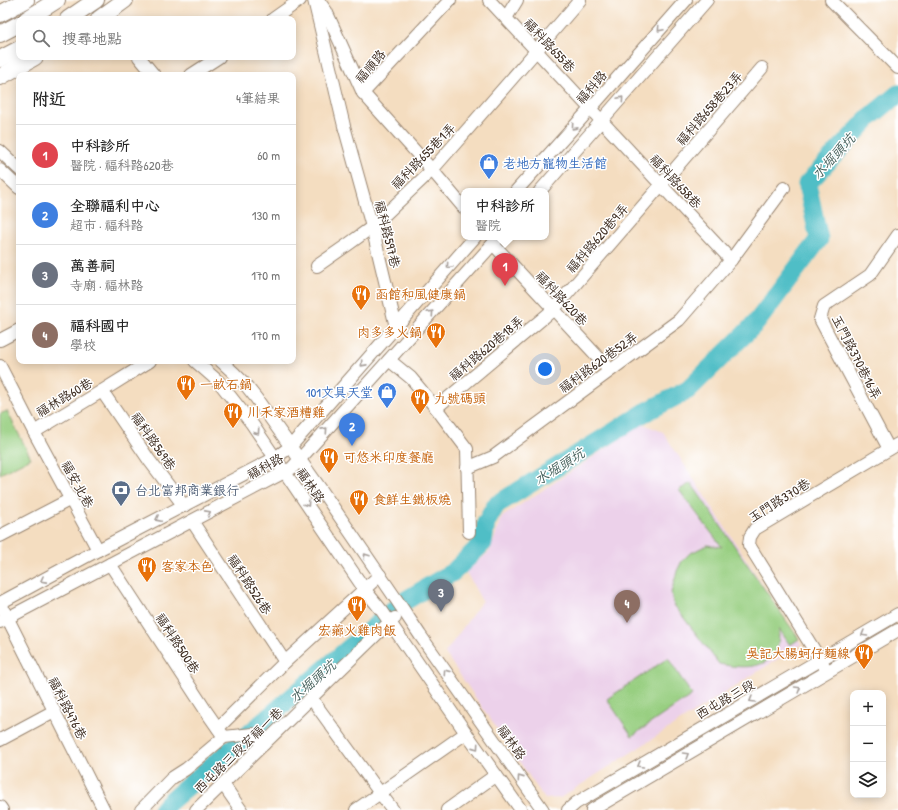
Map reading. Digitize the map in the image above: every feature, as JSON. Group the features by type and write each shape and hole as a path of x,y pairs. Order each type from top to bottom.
{"main road":[{"path":"0,14 26,0"},
{"path":"32,16 57,0"},
{"path":"72,16 96,0"},
{"path":"103,16 125,0"},
{"path":"0,34 16,26"},
{"path":"0,60 16,51"},
{"path":"0,77 30,60"}],"street":[{"path":"277,16 300,0"},
{"name":"福科路597巷","path":"314,0 344,126 372,227 396,327"},
{"path":"318,0 326,11 363,93"},
{"name":"福順路","path":"450,0 363,93 461,204"},
{"name":"福科路655巷","path":"489,0 601,121"},
{"path":"506,18 517,0"},
{"name":"福科路655巷1弄","path":"316,266 372,227 432,170 580,0"},
{"name":"福科路","path":"519,188 686,0"},
{"path":"543,188 707,0"},
{"path":"831,0 894,56 898,68"},
{"path":"142,60 152,72"},
{"path":"196,72 214,60"},
{"name":"福科路658巷23弄","path":"661,185 762,68"},
{"name":"福科路658巷","path":"601,121 731,260"},
{"path":"0,150 16,166"},
{"path":"0,170 16,185"},
{"name":"福科路620巷9弄","path":"554,309 661,185"},
{"name":"福科路620巷52弄","path":"467,468 493,457 679,320 731,260 784,188"},
{"name":"玉門路370巷16弄","path":"894,447 820,319 824,306 870,275 898,236"},
{"name":"福科路","path":"0,603 275,458 290,447 472,240"},
{"name":"福科路","path":"4,620 292,468 496,241"},
{"name":"福科路620巷","path":"496,241 554,309 610,370"},
{"name":"福科路620巷18弄","path":"436,408 554,309"},
{"path":"0,340 16,332"},
{"path":"389,360 411,378 467,449 470,532"},
{"name":"福林路60巷","path":"34,432 145,364"},
{"name":"福林路","path":"198,364 219,382 252,424 365,590 390,622"},
{"name":"福林路","path":"224,364 244,383 256,398 543,810"},
{"name":"福安北巷","path":"0,366 98,550"},
{"name":"福科路569巷","path":"102,391 149,460 184,506"},
{"name":"玉門路370巷","path":"828,671 749,545 750,537 755,529 894,447"},
{"path":"0,536 71,499"},
{"name":"福科路526巷","path":"192,521 285,662"},
{"name":"福科路500巷","path":"110,564 221,732"},
{"path":"142,810 172,778 186,769 285,662 380,576"},
{"name":"福科路476巷","path":"0,603 4,620 54,711 104,810"},
{"name":"西屯路三段宏福一巷","path":"196,810 404,610"},
{"name":"西屯路三段","path":"568,810 576,803 898,614"},
{"path":"390,622 520,810"},
{"path":"592,810 898,630"},
{"path":"311,698 393,810"},
{"path":"0,740 54,711"},
{"path":"221,732 253,734 264,744"},
{"path":"356,810 466,733"},
{"path":"447,810 496,775"},
{"path":"223,784 241,810"}],"shaded area":[{"path":"643,424 663,432 801,644 560,798 545,799 445,653 482,601 466,572 490,551 502,517"}],"green space":[{"path":"7,411 31,458 0,474 0,414"},
{"path":"691,483 799,639 790,645 779,629 777,648 767,661 760,664 744,667 719,664 674,605 671,593 677,571 682,561 689,554 707,545 722,547 679,490"},
{"path":"668,658 692,695 632,736 607,699"}],"waterway":[{"name":"水堀頭坑","path":"162,810 167,804 403,602 453,572 483,543 486,523 496,505 644,413 688,390 756,323 819,239 807,184 870,117 898,94"}],"place":[{"name":"老地方寵物生活館","path":"489,180"},
{"name":"中科診所","path":"505,286"},
{"name":"函館和風健康鍋","path":"361,311"},
{"name":"肉多多火鍋","path":"436,349"},
{"name":"一畝石鍋","path":"186,401"},
{"name":"101文具天堂","path":"387,409"},
{"name":"九號碼頭","path":"420,415"},
{"name":"川禾家酒糟雞","path":"233,429"},
{"name":"全聯福利中心","path":"352,446"},
{"name":"可悠米印度餐廳","path":"329,474"},
{"name":"台北富邦商業銀行","path":"121,507"},
{"name":"食鮮生鐵板燒","path":"359,516"},
{"name":"客家本色","path":"147,583"},
{"name":"萬善祠","path":"441,612"},
{"name":"宏薌火雞肉飯","path":"357,622"},
{"name":"福科國中","path":"627,623"},
{"name":"吳記大腸蚵仔麵線","path":"864,670"}]}
